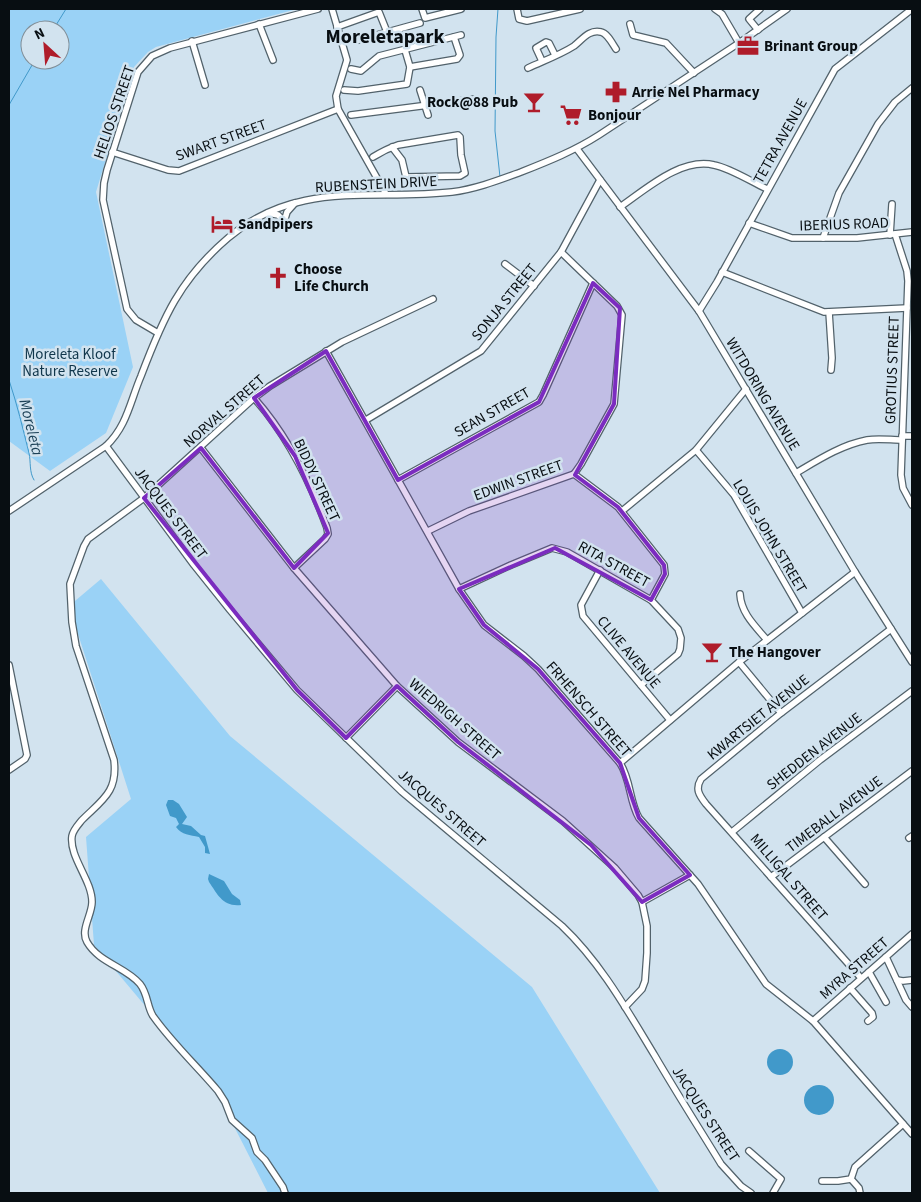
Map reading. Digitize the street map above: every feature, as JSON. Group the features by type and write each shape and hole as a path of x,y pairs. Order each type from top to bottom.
{"street":[{"name":"HELIOS STREET","path":"158,333 136,320 127,309 104,209 104,183 136,78 146,61 159,52 192,41 318,9"},
{"path":"332,9 347,60 336,96 338,109 386,194"},
{"path":"422,9 425,18 461,9"},
{"path":"517,9 519,19 527,21 580,9"},
{"path":"716,9 722,14 739,43"},
{"path":"758,30 749,19 760,9"},
{"name":"RUBENSTEIN DRIVE","path":"9,511 106,446 121,430 158,333 175,299 192,274 229,237 266,213 297,202 325,196 450,192 474,188 577,149 739,43 787,9"},
{"name":"TETRA AVENUE","path":"699,310 750,223 767,189 835,69 912,10"},
{"path":"337,27 379,12 387,32"},
{"path":"259,24 274,60"},
{"path":"355,41 420,24"},
{"path":"630,24 634,35 666,43 694,73"},
{"path":"528,68 569,48 584,36 595,32 606,34 616,49"},
{"path":"351,69 361,70 379,56 462,36"},
{"path":"410,68 457,59 460,55 454,37"},
{"path":"192,41 205,85"},
{"path":"542,61 536,48 546,42 549,43 555,55"},
{"path":"344,90 358,91 407,84 410,68 405,50"},
{"path":"823,238 839,193 878,124 895,102 912,88"},
{"path":"420,90 428,115"},
{"path":"351,115 475,99"},
{"name":"SWART STREET","path":"112,152 168,170 179,171 338,109"},
{"path":"373,157 392,147 459,136 465,173 460,176 406,177 402,162 392,147"},
{"name":"WITDORING AVENUE","path":"577,149 699,310 855,572 912,662"},
{"path":"620,207 676,170 694,165 717,166 767,189"},
{"name":"SONJA STREET","path":"366,420 478,354 561,252 600,180"},
{"path":"266,213 278,215 283,221 287,212 297,202"},
{"name":"GROTIUS STREET","path":"892,204 893,234 908,276 902,481 906,495 912,505"},
{"name":"IBERIUS ROAD","path":"750,223 785,237 799,239 857,238 912,232"},
{"path":"561,252 621,311 615,397 612,407 582,464 574,474"},
{"path":"505,264 534,286"},
{"path":"722,272 808,306 830,312 907,308"},
{"name":"SEAN STREET","path":"398,480 539,402 593,283"},
{"name":"NORVAL STREET","path":"285,1193 265,1160 257,1152 252,1138 232,1120 225,1102 218,1091 153,1016 141,985 99,956 85,940 85,930 92,899 73,846 72,836 79,824 107,797 115,780 116,771 76,646 72,622 70,584 88,539 144,498 254,398 326,351 433,299"},
{"path":"830,312 831,370"},
{"path":"905,348 912,348"},
{"name":"FRHENSCH STREET","path":"326,351 459,589 484,625 538,669 620,763 626,775 634,808 639,818 707,896 766,984 813,1021 912,1134"},
{"path":"622,511 696,450 746,389"},
{"name":"BIDDY STREET","path":"254,398 270,417 295,456 328,528 328,534 325,539 294,568"},
{"path":"796,474 830,453 857,443 872,439 912,436"},
{"name":"JACQUES STREET","path":"106,446 230,610 306,700 402,792 579,941 592,957 625,1007 721,1164 741,1186 751,1193"},
{"name":"WIEDRIGH STREET","path":"201,448 294,568 397,686 458,742 563,821 591,845 615,868 642,902 647,926 648,954 645,981 642,989 625,1007"},
{"name":"LOUIS JOHN STREET","path":"696,450 734,495 802,613"},
{"name":"EDWIN STREET","path":"428,531 468,511 574,474 622,511 666,568 665,574 651,600"},
{"name":"RITA STREET","path":"459,589 511,564 552,548 567,552 651,600 678,629 681,644 678,654 641,685"},
{"name":"CLIVE AVENUE","path":"600,570 581,604 581,613 670,720"},
{"path":"620,763 739,662 855,572"},
{"path":"740,594 740,603 745,614 767,640"},
{"name":"KWARTSIET AVENUE","path":"698,793 701,779 781,713 891,629"},
{"path":"739,662 781,713"},
{"path":"9,665 27,755 25,759 9,770"},
{"path":"346,738 397,686"},
{"name":"SHEDDEN AVENUE","path":"732,832 820,760 912,692"},
{"path":"9,703 16,701"},
{"name":"TIMEBALL AVENUE","path":"771,877 912,771"},
{"name":"MILLIGAL STREET","path":"698,793 861,978"},
{"path":"824,837 865,884"},
{"path":"642,902 690,875"},
{"name":"MYRA STREET","path":"813,1021 861,978 887,958 912,934"},
{"path":"887,958 906,1000 912,1007"},
{"path":"869,972 886,1002"},
{"path":"897,980 912,980"},
{"path":"850,988 873,1015 868,1021"},
{"path":"851,1179 855,1167 903,1124"},
{"path":"749,1151 781,1179 773,1193"},
{"path":"822,1180 838,1182 851,1179"},
{"path":"851,1179 860,1193"}],"highlighted area":[{"path":"593,283 620,308 614,404 575,475 618,507 664,565 665,574 651,600 555,548 459,589 484,625 538,669 620,763 639,818 690,875 642,902 591,845 458,742 397,686 346,738 297,690 144,498 201,448 294,568 328,533 295,456 254,398 326,351 398,480 539,402"}],"green space":[{"name":"Moreleta Kloof Nature Reserve","path":"9,9 297,9 156,47 148,52 134,67 96,192 133,367 106,433 50,471 9,441"},
{"path":"101,579 230,736 532,987 660,1193 268,1193 215,1089 94,945 86,837 131,799 69,606"}],"shaded area":[{"path":"168,800 173,800 179,804 187,817 182,824 191,826 201,835 205,836 210,854 205,853 205,847 199,837 178,830 176,827 179,824 176,818 170,816 166,805"},
{"path":"209,874 224,881 232,894 240,900 241,905 225,902 209,882"},
{"path":"780,1049 789,1053 793,1062 789,1071 780,1075 771,1071 767,1062 771,1053"},
{"path":"819,1085 830,1089 834,1100 830,1111 819,1115 808,1111 804,1100 808,1089"}],"waterway":[{"name":"Moreleta","path":"59,20 66,9"},
{"path":"498,9 495,131 500,177"},
{"name":"Moreleta","path":"9,105 29,70"},
{"name":"Moreleta","path":"9,380 29,453 31,474 34,480"}],"place":[{"name":"Brinant Group","path":"748,46"},
{"name":"Arrie Nel Pharmacy","path":"616,92"},
{"name":"Rock@88 Pub","path":"534,102"},
{"name":"Bonjour","path":"571,115"},
{"name":"Sandpipers","path":"222,224"},
{"name":"Choose Life Church","path":"278,278"},
{"name":"The Hangover","path":"712,652"}],"district":[{"name":"Moreletapark","path":"385,36"}]}
